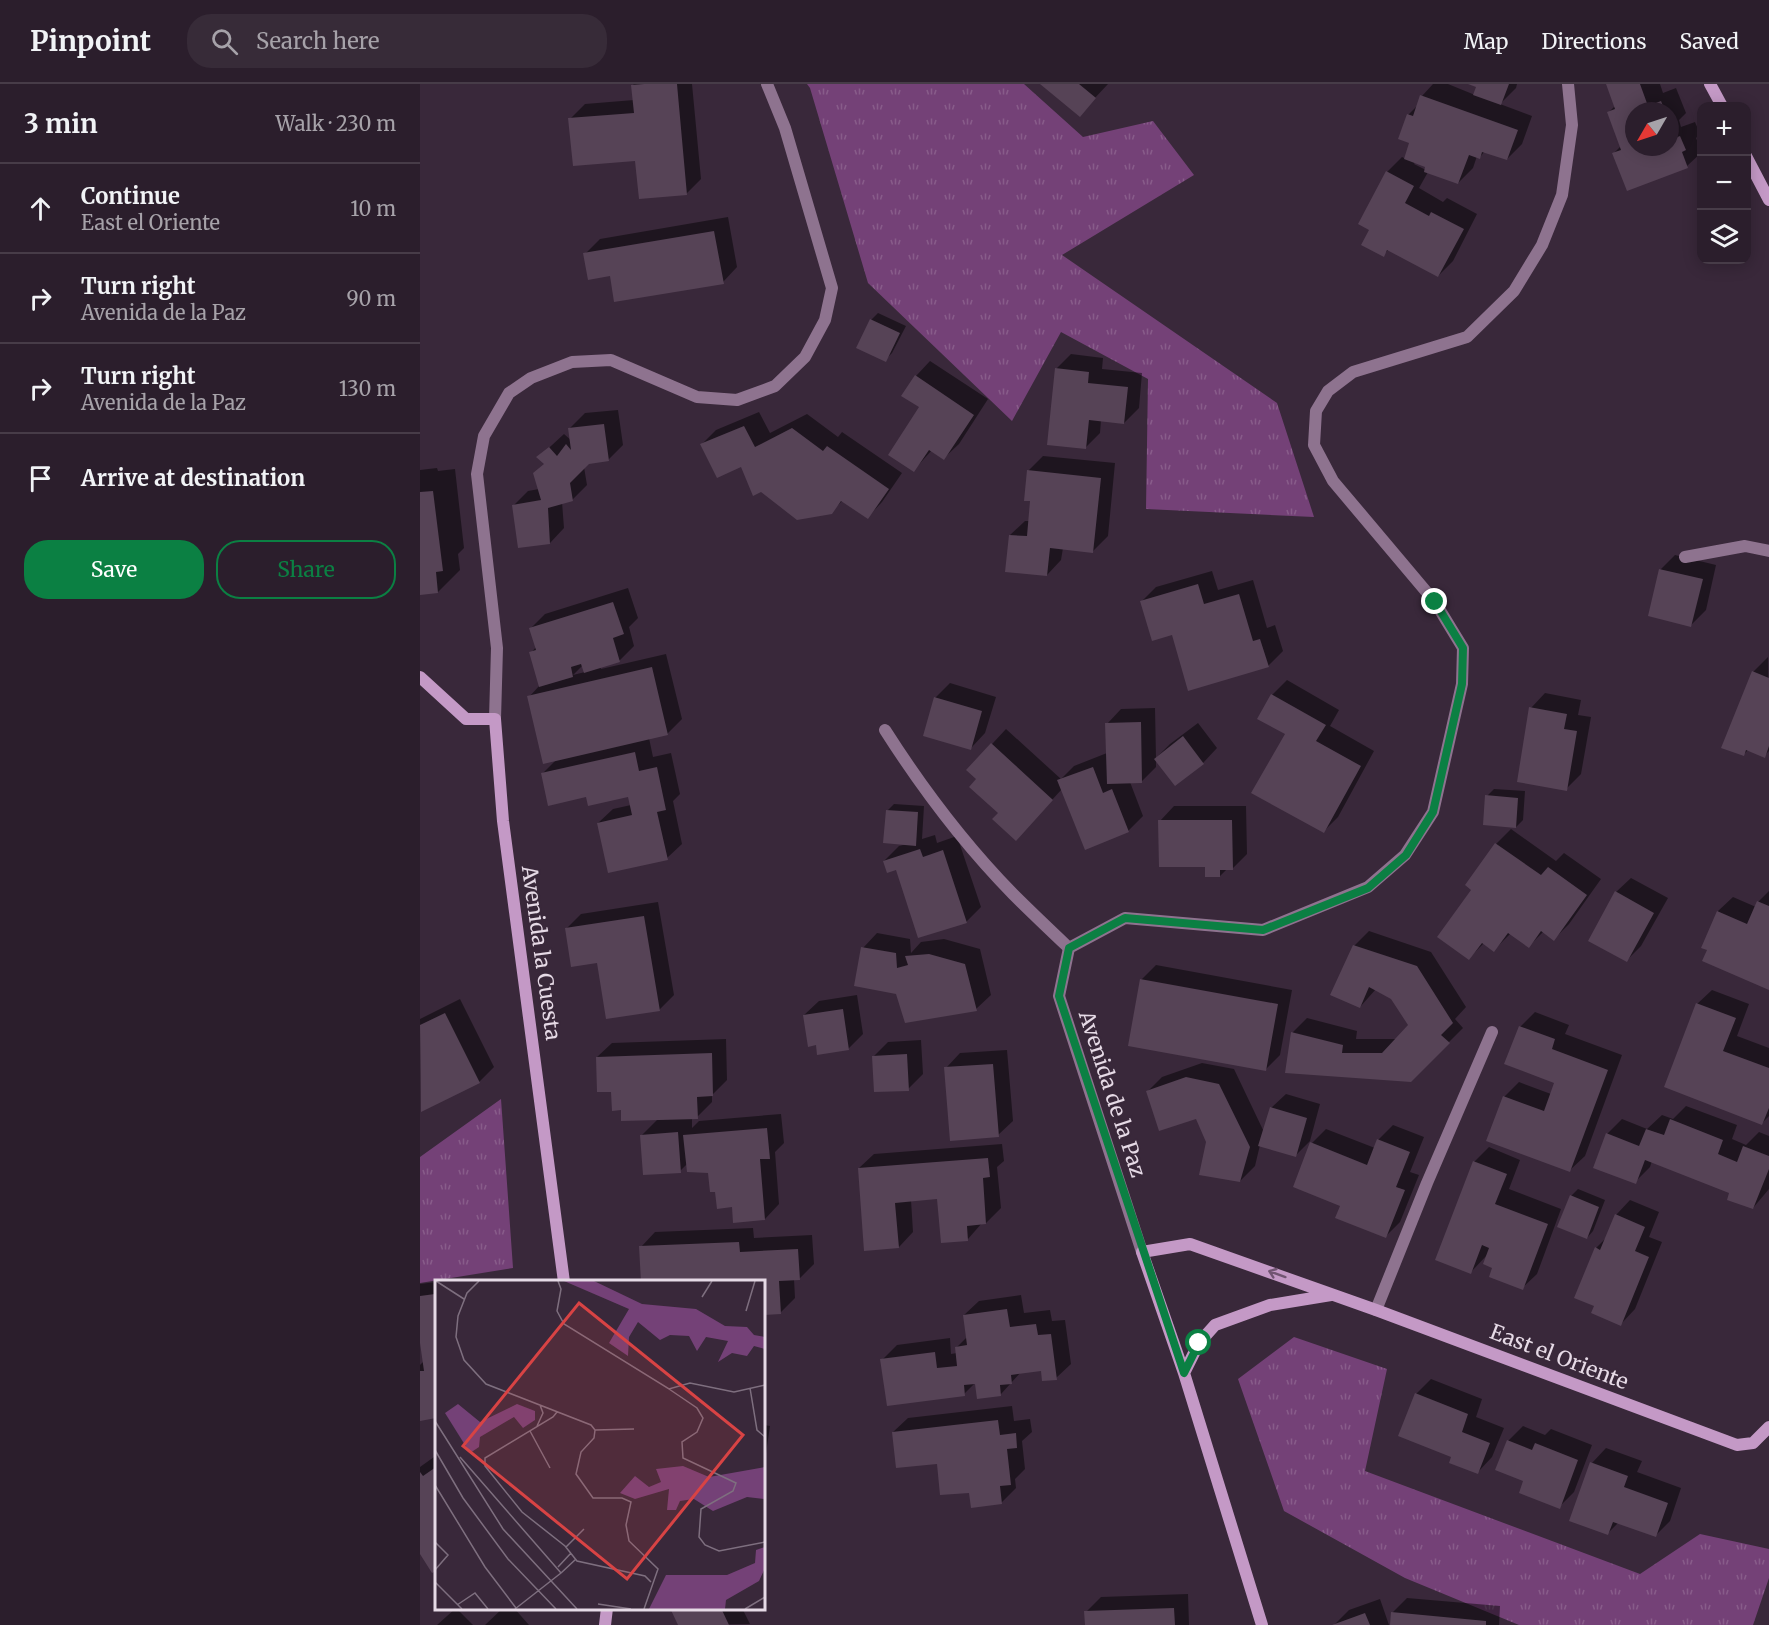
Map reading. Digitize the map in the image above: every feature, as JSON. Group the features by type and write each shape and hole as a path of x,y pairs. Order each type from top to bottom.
{"street":[{"path":"420,677 466,718 495,719 497,648 477,474 484,436 509,393 531,378 572,362 611,360 697,398 736,400 774,386 805,357 825,320 832,288 785,128 767,84"},
{"path":"885,730 912,772 968,842 1012,892 1069,948 1125,918 1263,930 1368,888 1406,855 1433,812 1462,684 1463,648 1435,602 1333,482 1314,446 1316,411 1328,391 1353,372 1467,337 1514,291 1542,245 1562,195 1572,125 1568,84"},
{"path":"1710,84 1720,102"},
{"path":"1751,166 1769,200"},
{"path":"1685,557 1745,546 1769,551"},
{"name":"Avenida la Cuesta","path":"495,719 503,820 564,1280"},
{"name":"Avenida de la Paz","path":"1069,948 1059,996 1184,1373 1262,1625"},
{"path":"1376,1310 1492,1032"},
{"name":"East el Oriente","path":"1142,1252 1191,1244 1376,1310 1737,1445 1753,1443 1768,1428"},
{"path":"1184,1373 1199,1343 1215,1325 1270,1305 1332,1294"},
{"path":"605,1625 607,1610"}],"green space":[{"path":"807,84 1024,84 1083,137 1153,121 1194,175 1062,255 1277,403 1314,517 1146,509 1148,379 1061,332 1012,421 868,283"},
{"path":"501,1099 513,1268 420,1283 420,1157"},
{"path":"1294,1337 1387,1369 1365,1471 1640,1574 1700,1534 1769,1549 1769,1578 1753,1625 1519,1625 1405,1578 1284,1511 1238,1379"}],"building":[{"path":"677,84 687,195 639,199 635,161 573,166 568,118 634,113 631,85"},
{"path":"1040,84 1079,84 1096,98 1080,117"},
{"path":"1468,84 1509,84 1501,105 1473,95 1476,87"},
{"path":"1606,84 1640,84 1647,102 1625,102 1625,156 1679,156 1680,136 1686,150 1682,152 1688,168 1627,191 1612,153 1621,150 1607,112 1615,109"},
{"path":"1420,95 1518,130 1507,160 1482,152 1480,159 1469,155 1458,184 1424,172 1425,167 1404,159 1409,143 1398,139 1407,114 1413,116"},
{"path":"1386,171 1414,186 1405,203 1429,216 1431,212 1464,229 1438,277 1387,250 1384,257 1361,245 1369,230 1358,224"},
{"path":"714,231 724,284 614,302 610,276 588,280 583,253"},
{"path":"870,319 900,333 886,362 856,348"},
{"path":"1055,368 1089,372 1088,383 1128,387 1124,424 1089,420 1086,449 1047,445"},
{"path":"915,375 974,415 944,460 929,450 914,472 888,455 919,407 901,396"},
{"path":"604,424 609,461 589,464 570,483 573,501 548,508 550,544 518,548 512,505 541,500 533,473 544,464 536,457 549,447 557,456 566,444 571,450 568,428"},
{"path":"744,426 755,447 792,428 823,451 827,446 889,489 868,519 841,501 832,514 797,520 761,492 753,496 741,467 717,478 700,444"},
{"path":"1027,470 1101,478 1093,553 1050,548 1047,576 1005,572 1009,535 1027,536 1030,501 1024,501"},
{"path":"433,491 443,571 436,572 438,593 420,595 420,492"},
{"path":"1659,569 1703,579 1691,627 1648,616"},
{"path":"1198,584 1204,604 1239,594 1253,641 1260,639 1269,667 1188,691 1172,635 1152,641 1140,601"},
{"path":"613,602 624,634 613,638 620,662 584,673 581,664 571,667 573,677 539,687 529,652 536,650 529,628"},
{"path":"652,667 668,735 543,764 527,696"},
{"path":"1752,671 1769,678 1769,746 1765,758 1746,750 1744,756 1721,748"},
{"path":"1271,694 1326,725 1316,741 1361,766 1324,833 1251,793 1285,734 1257,719"},
{"path":"934,697 982,711 971,750 923,736"},
{"path":"1529,707 1567,714 1564,729 1577,731 1567,791 1517,782"},
{"path":"1141,722 1142,783 1107,784 1105,723"},
{"path":"1183,736 1204,764 1175,786 1154,759"},
{"path":"991,743 1053,800 1016,841 992,819 998,813 969,787 976,779 966,770"},
{"path":"635,752 639,771 657,767 666,810 657,812 668,860 608,873 597,823 632,815 628,797 588,806 586,797 548,806 541,773"},
{"path":"1093,767 1103,793 1112,789 1129,832 1085,850 1057,780"},
{"path":"1485,795 1518,798 1516,828 1483,825"},
{"path":"886,810 918,812 916,846 883,843"},
{"path":"1158,820 1232,820 1233,870 1220,870 1220,877 1205,877 1205,867 1159,867"},
{"path":"1495,843 1541,875 1548,867 1587,895 1554,941 1541,931 1529,948 1508,933 1494,952 1482,943 1469,960 1437,937 1471,890 1465,885"},
{"path":"920,849 923,857 943,850 967,923 918,938 896,870 887,873 883,861"},
{"path":"1615,891 1654,913 1627,962 1588,941"},
{"path":"1757,901 1769,906 1769,990 1702,961 1707,950 1701,948 1717,911 1747,924"},
{"path":"644,916 660,1011 606,1019 597,963 571,967 565,928"},
{"path":"1353,945 1417,966 1453,1023 1441,1035 1450,1043 1411,1082 1285,1073 1291,1032 1343,1045 1342,1053 1382,1053 1408,1025 1391,999 1369,987 1360,1008 1330,995"},
{"path":"861,947 896,953 897,968 908,965 905,956 929,954 965,964 977,1011 905,1023 896,994 854,986"},
{"path":"1140,979 1278,1004 1266,1071 1128,1046"},
{"path":"1696,1003 1736,1018 1723,1051 1769,1068 1769,1108 1762,1125 1664,1087"},
{"path":"843,1009 849,1050 817,1055 816,1045 808,1047 803,1015"},
{"path":"445,1013 480,1083 421,1112 420,1025"},
{"path":"1519,1026 1555,1039 1552,1049 1608,1070 1570,1172 1486,1141 1503,1096 1544,1111 1554,1083 1504,1064"},
{"path":"712,1053 713,1096 697,1097 698,1119 621,1121 621,1110 612,1111 611,1092 597,1092 596,1057"},
{"path":"907,1054 909,1091 874,1092 872,1056"},
{"path":"993,1064 999,1137 950,1141 944,1067"},
{"path":"1186,1077 1219,1084 1250,1147 1240,1182 1199,1175 1206,1142 1196,1119 1159,1131 1146,1091"},
{"path":"1270,1107 1307,1118 1296,1157 1258,1146"},
{"path":"1670,1119 1723,1140 1718,1154 1737,1162 1743,1146 1769,1156 1769,1169 1753,1209 1727,1200 1729,1193 1645,1160 1636,1184 1593,1168 1606,1133 1639,1146 1646,1129 1664,1135"},
{"path":"767,1128 770,1159 760,1159 765,1220 733,1223 732,1207 717,1209 715,1192 710,1192 708,1173 687,1172 683,1135"},
{"path":"678,1132 681,1173 643,1175 640,1135"},
{"path":"1377,1139 1410,1152 1396,1187 1405,1190 1386,1238 1335,1218 1340,1206 1293,1187 1310,1142 1367,1165"},
{"path":"988,1158 990,1177 983,1178 986,1224 967,1226 968,1241 941,1243 937,1199 895,1203 899,1248 864,1251 858,1168"},
{"path":"1473,1161 1507,1174 1495,1204 1548,1224 1523,1290 1489,1277 1492,1268 1483,1264 1489,1248 1482,1245 1471,1274 1435,1260"},
{"path":"1570,1195 1599,1207 1587,1239 1557,1227"},
{"path":"1615,1214 1645,1227 1635,1251 1649,1257 1621,1326 1591,1313 1594,1306 1574,1298 1595,1247 1600,1250"},
{"path":"739,1242 740,1252 798,1249 800,1280 779,1281 781,1314 765,1315 765,1280 641,1280 639,1246"},
{"path":"435,1294 435,1418 420,1421 420,1371 424,1371 420,1343 420,1296"},
{"path":"1007,1309 1010,1327 1036,1324 1038,1335 1051,1334 1057,1380 1042,1381 1041,1371 1011,1375 1012,1384 1000,1385 1001,1396 977,1399 975,1384 964,1385 965,1396 887,1406 880,1359 935,1352 937,1368 957,1366 955,1347 967,1345 963,1315"},
{"path":"1415,1393 1468,1414 1462,1432 1490,1443 1478,1474 1449,1463 1451,1457 1398,1436"},
{"path":"998,1420 1000,1435 1016,1433 1017,1448 1007,1449 1011,1485 1000,1486 1002,1504 971,1508 969,1493 940,1495 937,1464 896,1468 892,1432"},
{"path":"1507,1440 1532,1450 1535,1443 1578,1460 1560,1509 1519,1493 1523,1481 1495,1470"},
{"path":"1590,1462 1628,1476 1624,1487 1668,1503 1656,1537 1613,1522 1608,1535 1569,1521"},
{"path":"435,1468 435,1572 432,1573 420,1554 420,1472 423,1476"},
{"path":"1174,1608 1175,1625 1085,1625 1084,1611"},
{"path":"671,1610 722,1610 729,1625 678,1625"},
{"path":"1391,1612 1486,1621 1486,1625 1390,1625"},
{"path":"1365,1613 1370,1625 1332,1625"}],"route":[{"path":"1199,1343 1184,1373 1148,1271 1059,996 1069,948 1125,918 1263,930 1368,888 1406,855 1433,812 1462,684 1463,648 1435,602"}]}
